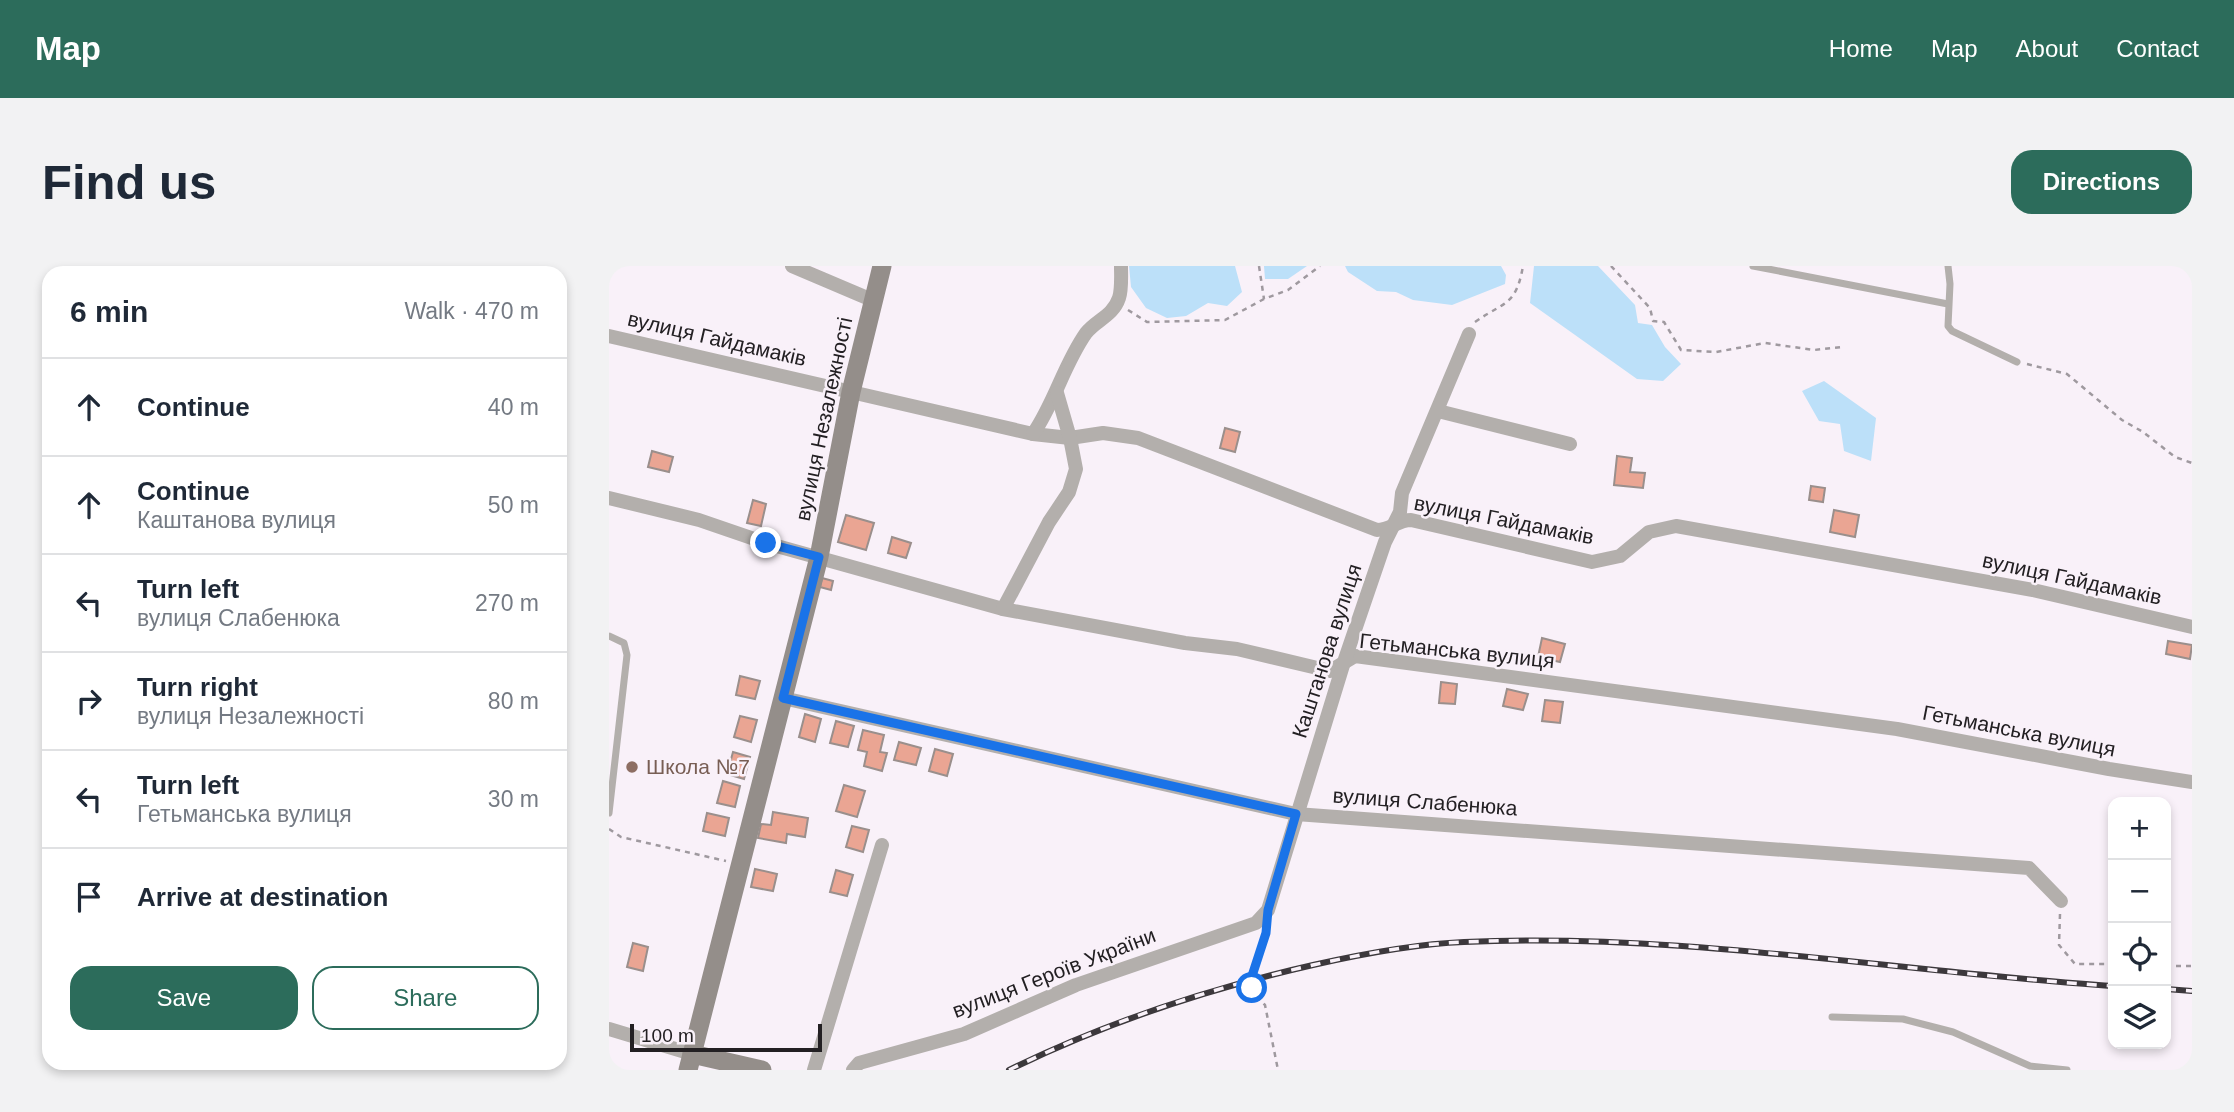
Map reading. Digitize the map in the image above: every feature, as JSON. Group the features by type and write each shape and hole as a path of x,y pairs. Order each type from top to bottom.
{"street":[{"path":"792,266 872,300"},
{"name":"вулиця Незалежності","path":"690,1062 819,557 851,392 882,266"},
{"path":"1033,434 1047,414 1075,351 1088,330 1106,318 1117,302 1120,296 1121,266"},
{"name":"Каштанова вулиця","path":"1268,910 1343,662 1385,542 1400,512 1402,494 1469,334"},
{"name":"вулиця Гайдамаків","path":"609,336 1033,434 1070,438 1103,433 1138,438 1364,526 1386,530 1395,524 1411,520 1592,562 1620,556 1650,532 1676,526 2033,590 2192,627"},
{"path":"1003,609 1049,522 1069,492 1076,469 1057,393"},
{"path":"1438,411 1570,444"},
{"name":"Гетьманська вулиця","path":"609,498 699,520 766,543 1003,609 1185,643 1237,649 1330,671 1355,656 1897,729 2192,782"},
{"name":"вулиця Слабенюка","path":"783,698 1296,814 2029,868 2061,901"},
{"path":"814,1070 882,845"},
{"name":"вулиця Героїв України","path":"853,1070 859,1063 964,1034 1076,985 1256,923 1268,910"},
{"path":"609,1029 690,1062 762,1070"}],"lane":[{"path":"1753,266 1948,304"},
{"path":"1948,266 1947,320 1952,331 2017,362"},
{"path":"609,636 624,643 627,655 609,813"},
{"path":"1832,1017 1903,1019 1953,1032 2030,1066 2067,1070"}],"path":[{"path":"1259,266 1264,299"},
{"path":"1117,302 1147,322 1224,320 1288,290 1320,266"},
{"path":"1469,334 1474,323 1509,301 1519,287 1524,266"},
{"path":"1611,266 1650,308 1653,321 1664,323 1681,350 1716,352 1765,343 1814,350 1842,347"},
{"path":"2017,362 2067,374 2122,420 2143,432 2175,457 2192,463"},
{"path":"609,829 621,837 727,861"},
{"path":"2061,901 2059,945 2075,964 2108,964"},
{"path":"1268,910 1266,933 1251,979 1256,996 1265,1005 1278,1070"},
{"path":"2171,966 2192,966"}],"water":[{"path":"1129,266 1235,266 1242,292 1227,306 1208,303 1186,316 1167,318 1146,308 1131,287"},
{"path":"1264,266 1307,266 1288,279 1265,279"},
{"path":"1345,266 1501,266 1506,275 1505,284 1452,305 1413,300 1396,292 1377,291 1348,272"},
{"path":"1534,266 1598,266 1635,305 1638,323 1652,325 1665,347 1681,364 1663,381 1637,379 1530,303"},
{"path":"1824,381 1876,418 1871,461 1844,451 1840,424 1819,421 1802,391"}],"building":[{"path":"1225,428 1240,432 1235,452 1220,448"},
{"path":"652,451 673,457 669,472 648,467"},
{"path":"1617,456 1632,458 1630,472 1645,473 1643,488 1614,485"},
{"path":"1811,486 1825,488 1823,502 1809,500"},
{"path":"753,500 766,504 761,526 747,523"},
{"path":"1834,510 1859,515 1855,537 1830,532"},
{"path":"846,515 874,523 866,550 838,542"},
{"path":"892,537 911,543 906,558 888,553"},
{"path":"822,578 833,581 831,590 820,587"},
{"path":"1542,638 1565,644 1560,662 1538,657"},
{"path":"2168,641 2192,645 2190,659 2166,654"},
{"path":"740,676 760,681 755,699 736,695"},
{"path":"1441,682 1457,684 1455,704 1439,703"},
{"path":"1507,689 1528,694 1523,710 1503,706"},
{"path":"1545,700 1563,702 1560,723 1542,721"},
{"path":"805,714 821,719 815,742 799,737"},
{"path":"740,716 757,720 751,742 734,737"},
{"path":"836,721 854,726 848,747 830,743"},
{"path":"863,730 884,735 880,752 887,753 882,771 864,766 867,752 858,750"},
{"path":"899,742 921,748 916,765 894,760"},
{"path":"935,749 953,754 947,776 929,771"},
{"path":"733,752 750,757 744,779 727,774"},
{"path":"723,781 740,786 735,807 717,803"},
{"path":"844,785 865,791 857,817 836,811"},
{"path":"773,812 808,818 805,837 787,834 786,843 758,838 761,824 771,825"},
{"path":"707,813 729,818 725,836 703,831"},
{"path":"852,826 869,830 863,852 846,847"},
{"path":"755,869 777,874 773,891 751,887"},
{"path":"836,870 853,875 847,896 830,892"},
{"path":"633,943 648,947 643,971 627,967"}],"railway":[{"path":"1009,1070 1120,1022 1196,996 1274,974 1350,957 1445,943 1546,940 1708,948 2108,986"},
{"path":"2171,989 2192,991"}],"place":[{"name":"Школа №7","path":"632,767"}],"route":[{"path":"766,543 819,557 783,698 1296,814 1268,910 1266,933 1251,979 1252,988"}]}
